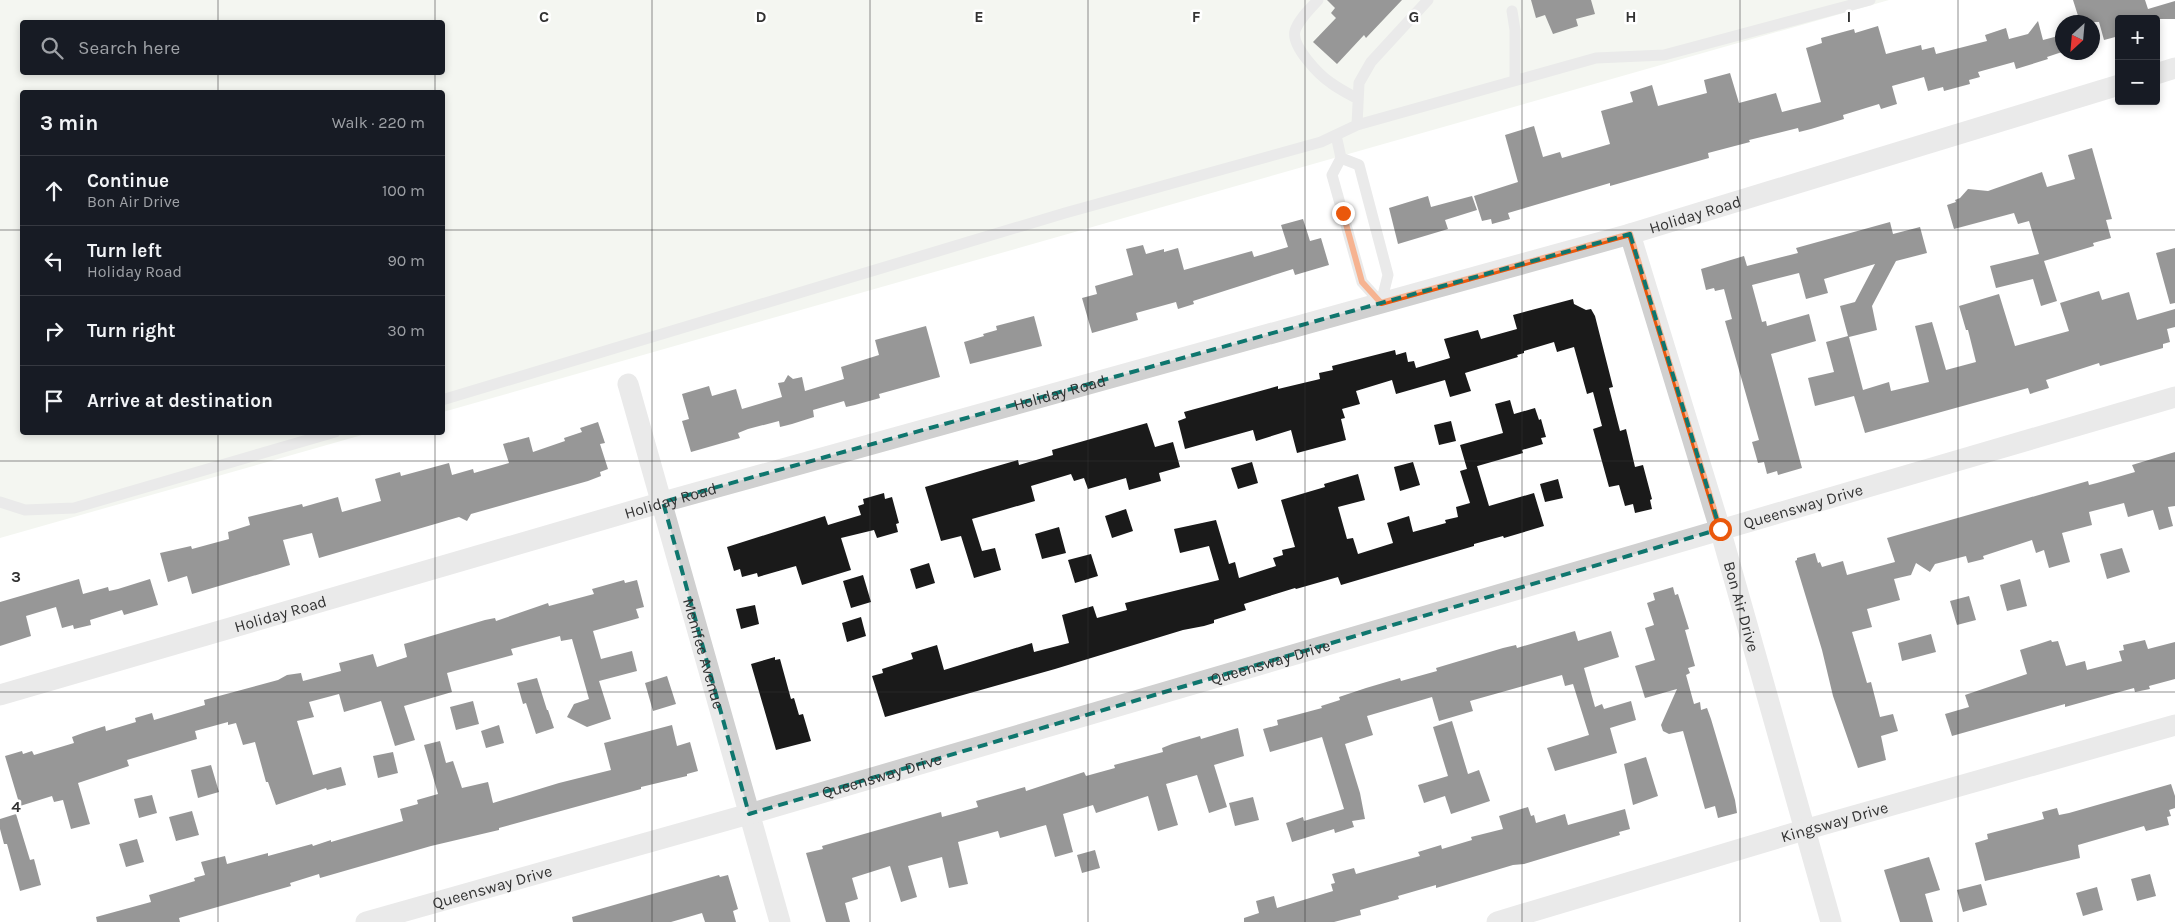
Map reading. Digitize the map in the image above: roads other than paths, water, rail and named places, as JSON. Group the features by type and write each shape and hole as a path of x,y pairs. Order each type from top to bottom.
{"street":[{"path":"2160,73 2175,68"},
{"name":"Holiday Road","path":"0,695 663,502 1630,234 2115,86"},
{"name":"Bon Air Drive","path":"1630,234 1720,529 1831,922"},
{"name":"Menifee Avenue","path":"628,384 663,502 780,922"},
{"name":"Queensway Drive","path":"366,922 749,814 2175,397"},
{"name":"Kingsway Drive","path":"1496,922 1804,830 2175,725"}],"lane":[{"path":"1318,0 1298,23 1294,33 1297,45 1313,68 1331,83 1358,99"},
{"path":"1357,125 1359,83 1371,62 1428,0"},
{"path":"445,399 1065,213 1321,142 1357,125 1515,80 1596,58 1664,55 1870,0"},
{"path":"1512,12 1515,30 1515,80"},
{"path":"1336,135 1341,158 1332,175 1362,282 1381,303"},
{"path":"1341,158 1359,165 1388,275 1381,303"},
{"path":"0,502 25,510 74,508 325,435"}]}
